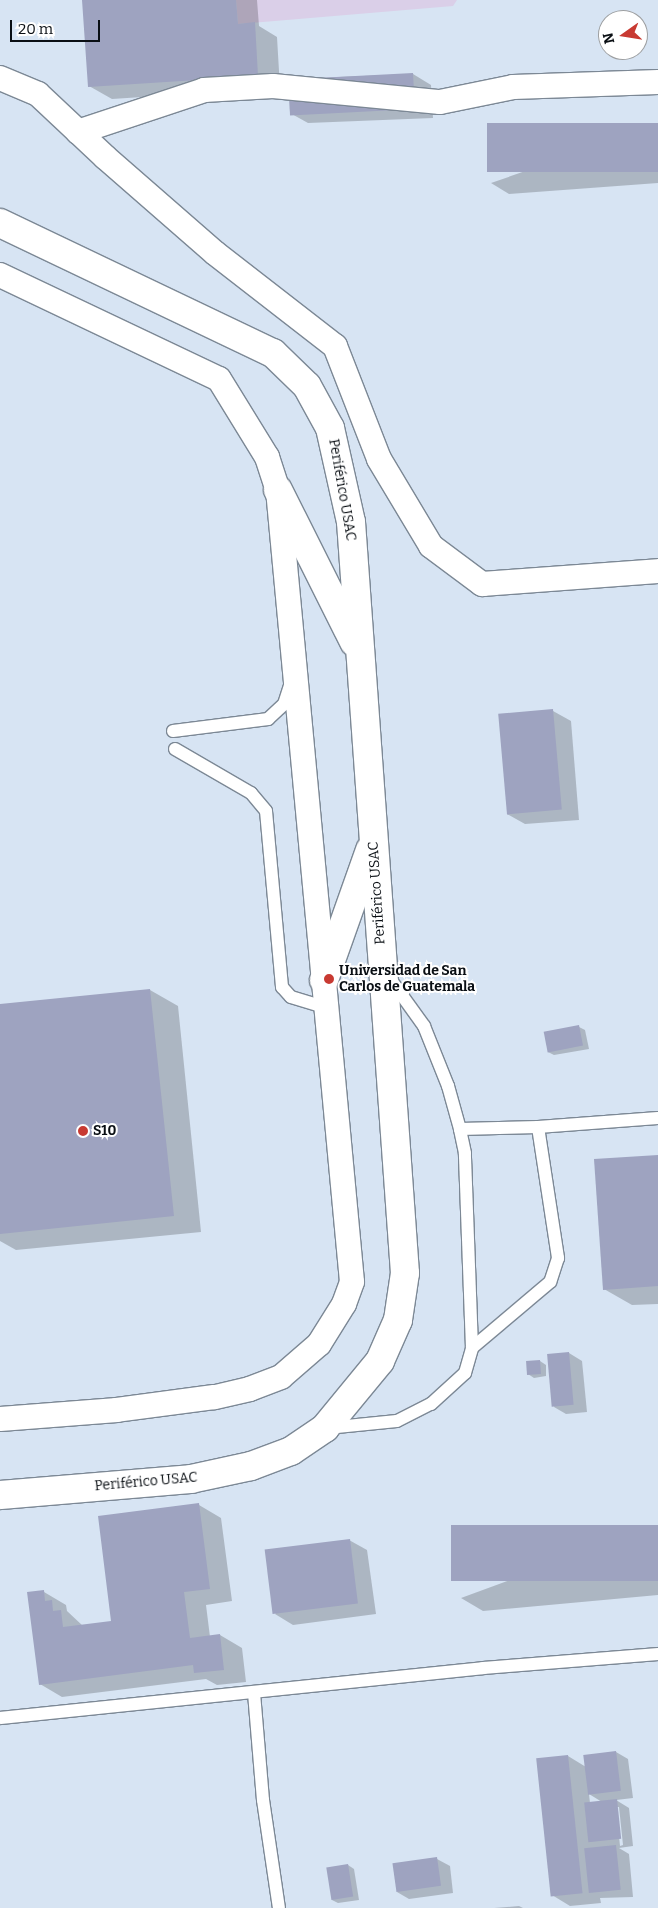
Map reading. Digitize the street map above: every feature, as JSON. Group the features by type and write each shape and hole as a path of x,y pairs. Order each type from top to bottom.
{"street":[{"path":"0,78 38,94 78,132 215,253 335,346 379,459 431,546 445,557 482,584 658,571"},
{"path":"78,132 204,90 273,86 440,102 513,87 658,82"},
{"name":"Periférico USAC","path":"0,223 273,353 307,386 330,428 351,522 405,1273 398,1320 380,1361 325,1428 291,1451 251,1466 191,1480 0,1494"},
{"path":"0,275 219,379 267,457 278,490 360,655"},
{"path":"0,1420 127,1409 250,1389 281,1377 319,1344 344,1304 352,1282 278,490"},
{"path":"324,980 374,840"}],"lane":[{"path":"173,732 268,719 284,704 295,669"},
{"path":"175,749 251,793 266,811 282,988 291,997 327,1008"},
{"path":"325,1428 397,1421 431,1404 465,1373 472,1348 465,1153 460,1129 448,1086 424,1026 383,969"},
{"path":"460,1129 538,1127 658,1118"},
{"path":"472,1348 550,1282 558,1258 538,1127"},
{"path":"0,1718 483,1668 658,1654"},
{"path":"254,1693 263,1800 279,1908"}],"shaded area":[{"path":"236,0 457,0 453,6 238,24"}],"building":[{"path":"82,0 236,0 238,24 255,22 258,76 88,87"},
{"path":"413,73 415,109 290,115 288,80"},
{"path":"487,123 658,123 658,172 487,172"},
{"path":"553,709 562,810 507,814 498,714"},
{"name":"S10","path":"150,989 174,1216 0,1234 0,1004"},
{"path":"579,1025 583,1046 548,1052 544,1032"},
{"path":"658,1155 658,1286 603,1290 594,1159"},
{"path":"569,1352 574,1405 552,1407 547,1354"},
{"path":"540,1360 541,1374 527,1375 526,1361"},
{"path":"199,1503 210,1589 184,1592 190,1638 220,1634 224,1670 194,1673 193,1665 39,1685 27,1592 44,1590 45,1601 52,1600 53,1611 61,1610 63,1627 111,1621 98,1516"},
{"path":"451,1525 658,1525 658,1581 451,1581"},
{"path":"350,1539 358,1604 273,1614 265,1549"},
{"path":"616,1751 621,1791 588,1795 583,1755"},
{"path":"568,1755 583,1893 551,1897 536,1758"},
{"path":"617,1799 621,1839 588,1842 584,1802"},
{"path":"616,1845 621,1890 589,1893 584,1848"},
{"path":"437,1857 441,1886 396,1892 392,1863"},
{"path":"348,1864 353,1897 331,1900 326,1867"}],"place":[{"name":"Universidad de San Carlos de Guatemala","path":"329,979"},
{"name":"S10","path":"83,1131"}]}
